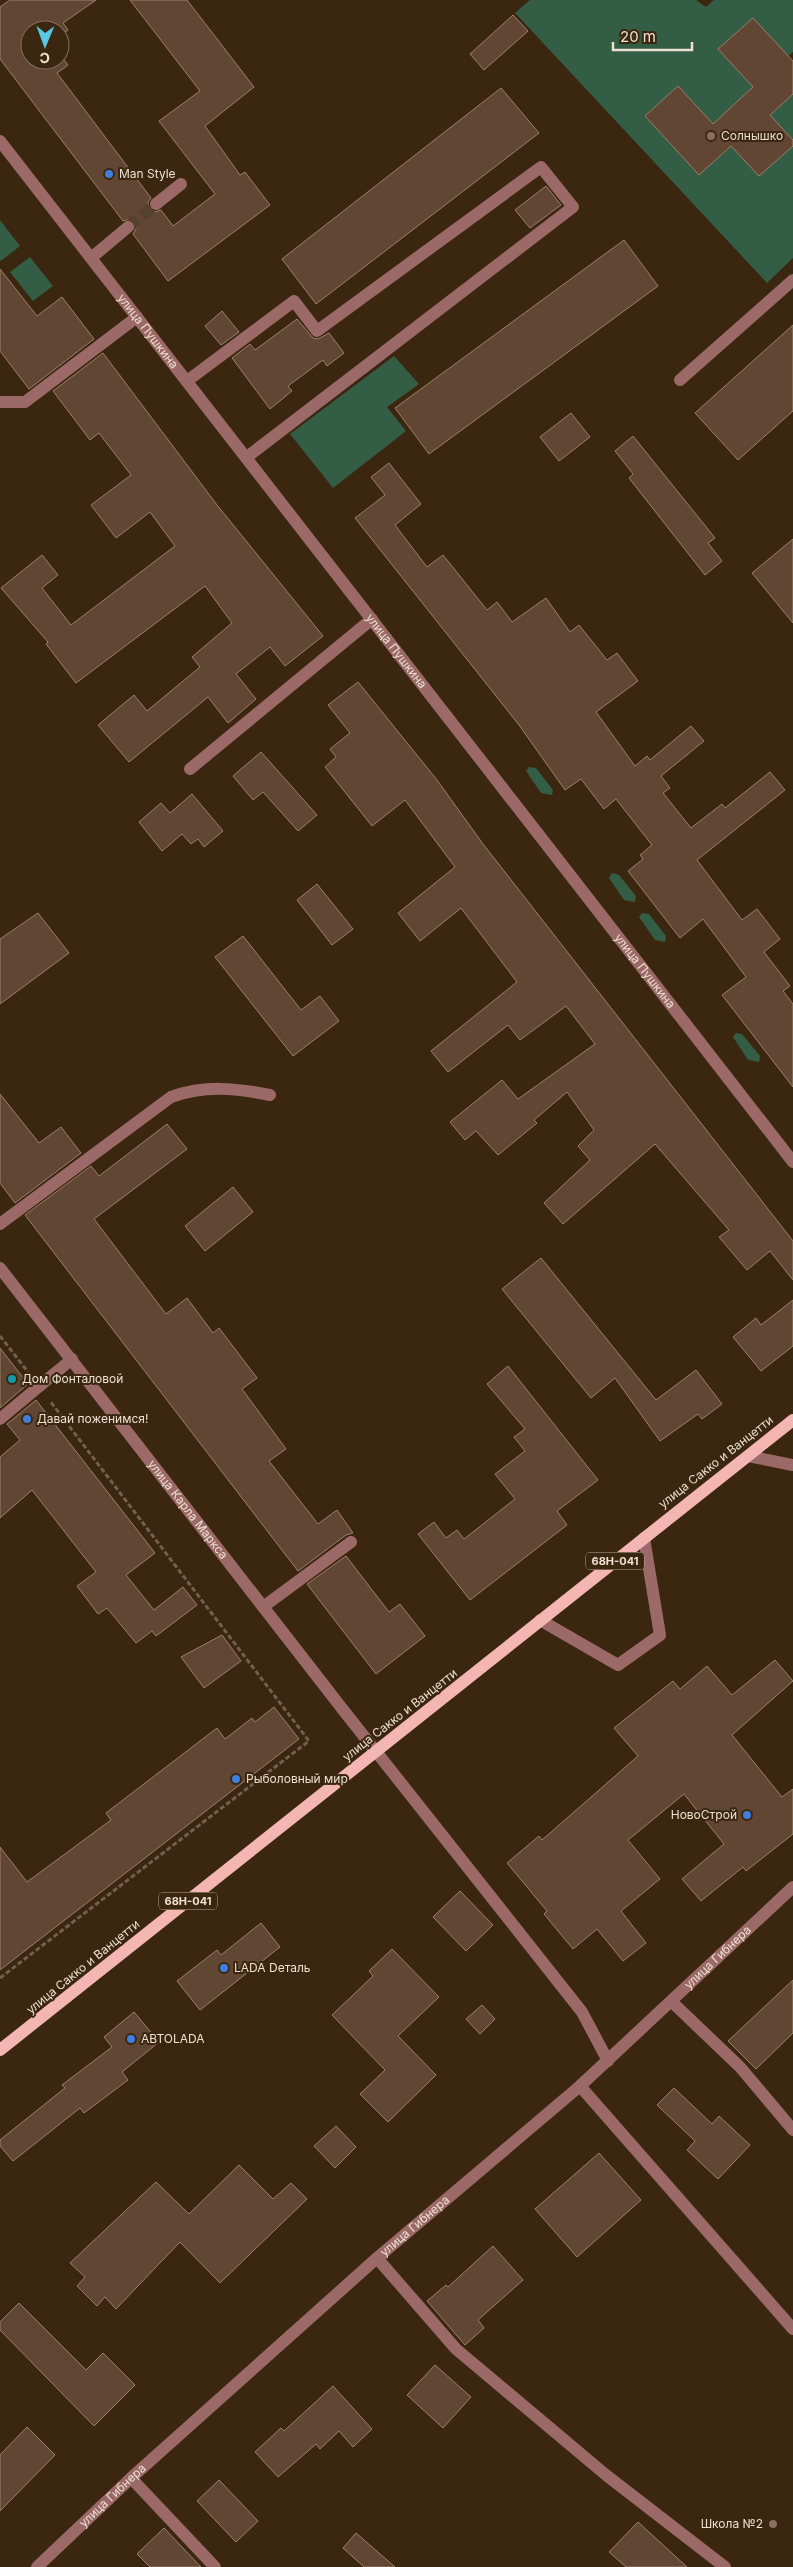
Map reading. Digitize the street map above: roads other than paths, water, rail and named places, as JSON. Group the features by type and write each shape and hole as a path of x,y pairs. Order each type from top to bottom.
{"main road":[{"name":"улица Сакко и Ванцетти","path":"0,2050 793,1420"}],"street":[{"name":"улица Пушкина","path":"0,140 793,1162"},
{"path":"187,381 294,301 317,331 540,166 573,207 247,457"},
{"path":"156,204 181,184"},
{"path":"91,258 128,227"},
{"path":"680,380 793,280"},
{"path":"0,402 24,402 137,317"},
{"path":"190,769 372,620"},
{"path":"0,1224 171,1097 189,1091 212,1087 239,1088 270,1094"},
{"name":"улица Карла Маркса","path":"0,1268 376,1752 582,2012 608,2061"},
{"path":"0,1419 72,1359"},
{"path":"748,1456 793,1465"},
{"path":"540,1620 618,1665 660,1635 644,1538"},
{"path":"263,1607 351,1542"},
{"name":"улица Гибнера","path":"37,2567 131,2478 377,2258 608,2061 793,1887"},
{"path":"672,2002 740,2067 793,2130"},
{"path":"580,2086 793,2329"},
{"path":"377,2258 456,2349 606,2475 725,2567"},
{"path":"131,2478 215,2567"}],"tunnel":[{"path":"128,227 156,204"}],"place":[{"name":"Солнышко","path":"711,136"},
{"name":"Man Style","path":"109,174"},
{"name":"Дом Фонталовой","path":"12,1379"},
{"name":"Давай поженимся!","path":"27,1419"},
{"name":"Рыболовный мир","path":"236,1779"},
{"name":"НовоСтрой","path":"747,1815"},
{"name":"LADA Dеталь","path":"224,1968"},
{"name":"АВТОLADA","path":"131,2039"},
{"name":"Школа №2","path":"773,2524"}]}
